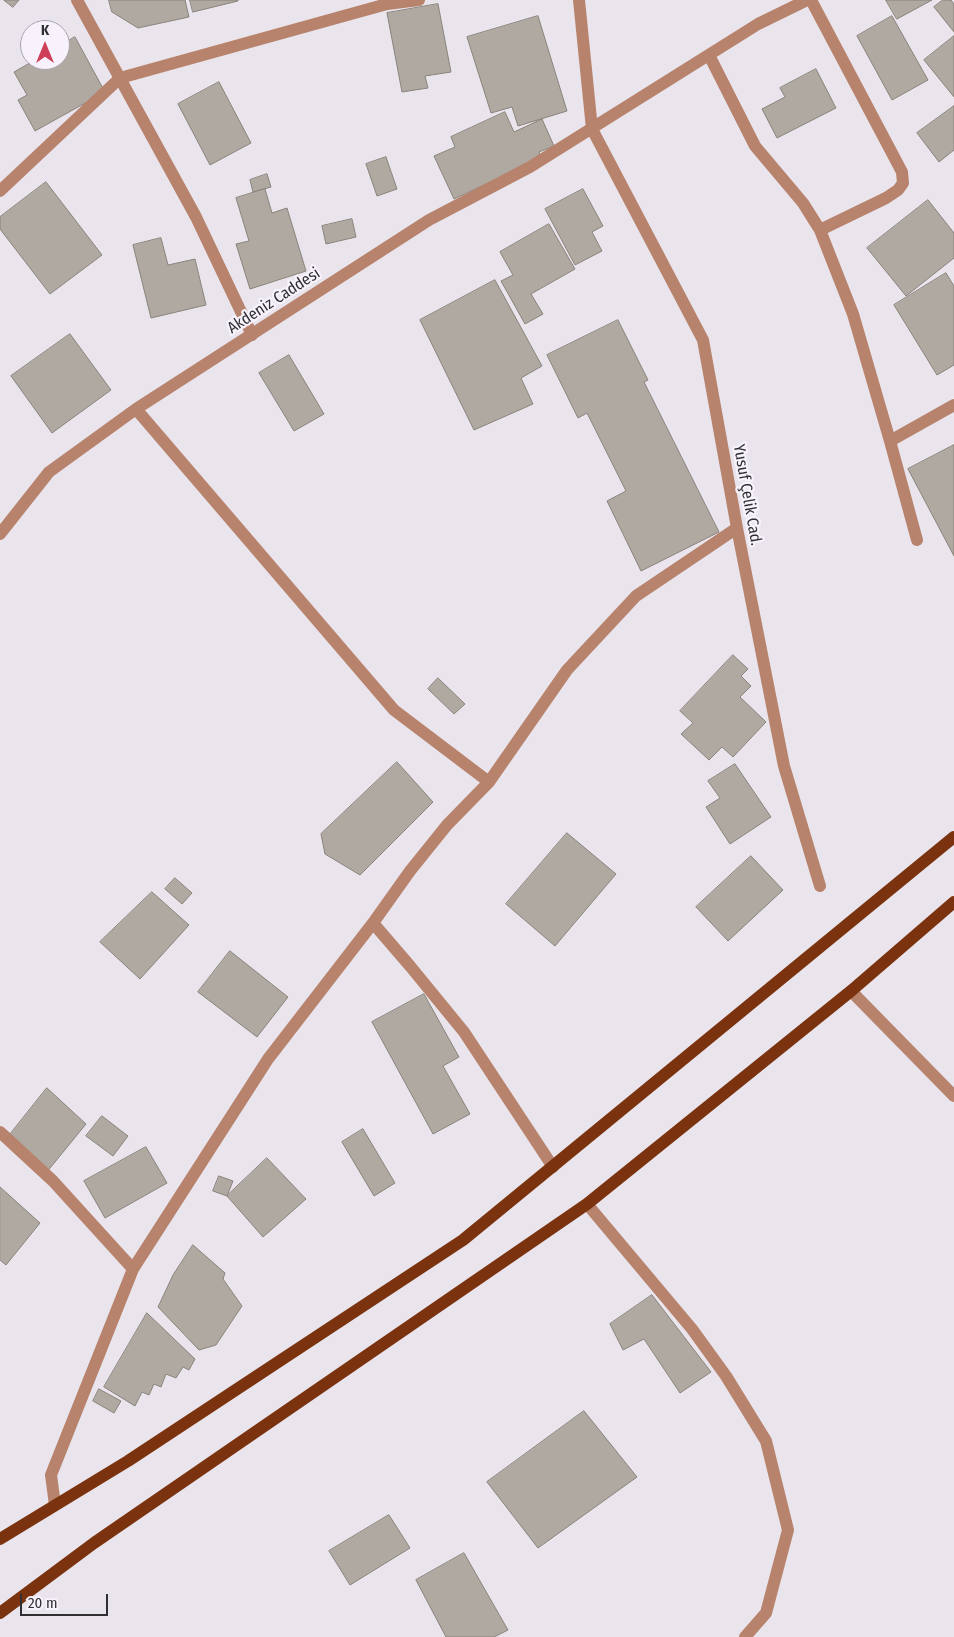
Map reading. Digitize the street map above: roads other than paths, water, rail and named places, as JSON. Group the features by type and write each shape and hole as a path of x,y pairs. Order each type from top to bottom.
{"main road":[{"path":"0,1539 128,1461 463,1240 954,837"},
{"path":"0,1613 94,1543 587,1204 851,991 954,902"}],"street":[{"path":"77,0 196,217 252,334"},
{"path":"0,191 120,78 387,4 419,0"},
{"path":"579,0 592,129"},
{"path":"809,0 902,172 903,183 898,190 886,198 820,230"},
{"name":"Akdeniz Caddesi","path":"0,534 50,472 136,409 429,220 530,168 758,24 809,0"},
{"path":"709,55 755,146 803,203 820,230 853,314 917,540"},
{"name":"Yusuf Çelik Cad.","path":"592,129 703,340 737,528 784,766 820,886"},
{"path":"890,441 954,405"},
{"path":"136,409 394,710 490,782"},
{"path":"55,1505 51,1475 133,1269 268,1059 373,923 410,871 447,825 490,782 567,670 636,596 737,528"},
{"path":"373,923 464,1032 553,1167"},
{"path":"851,991 954,1096"},
{"path":"0,1132 53,1182 133,1269"},
{"path":"587,1204 692,1329 726,1376 766,1441 788,1530 766,1613 745,1637"}]}
